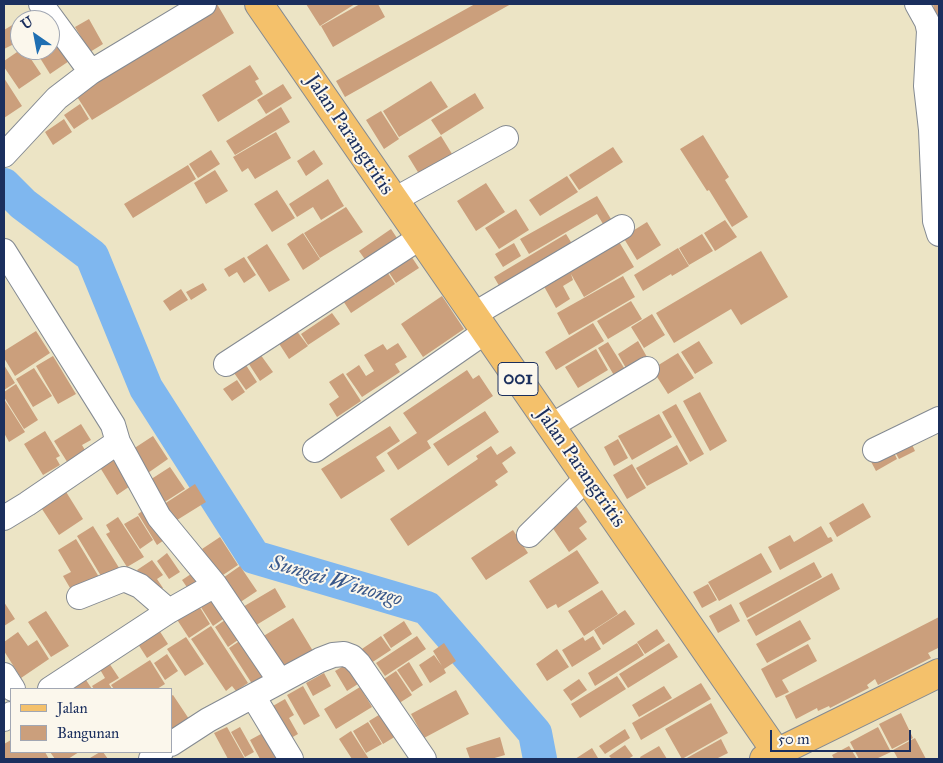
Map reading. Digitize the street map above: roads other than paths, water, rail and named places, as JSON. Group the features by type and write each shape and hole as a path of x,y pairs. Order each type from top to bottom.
{"main road":[{"name":"Jalan Parangtritis","path":"259,4 551,426 774,757"},
{"path":"774,757 939,673"}],"street":[{"path":"41,4 90,72"},
{"path":"4,155 57,98 90,72 204,4"},
{"path":"917,4 927,22 929,31 926,86 931,130 935,221 939,234"},
{"path":"394,200 506,138"},
{"path":"315,450 479,323 622,227"},
{"path":"226,364 421,237"},
{"path":"4,251 113,425 118,442 159,517 215,585 280,681"},
{"path":"551,426 647,369"},
{"path":"875,450 939,419"},
{"path":"4,518 28,504 118,442"},
{"path":"529,535 586,479"},
{"path":"79,597 124,579 140,586 169,611"},
{"path":"52,688 169,611 215,585"},
{"path":"172,743 208,720 320,660 333,655 344,654 352,657 360,664 424,759"},
{"path":"4,675 12,688"},
{"path":"253,696 291,759"}],"waterway":[{"name":"Sungai Winongo","path":"4,185 23,204 92,256 146,388 254,557 427,608 535,733 540,759"}]}
